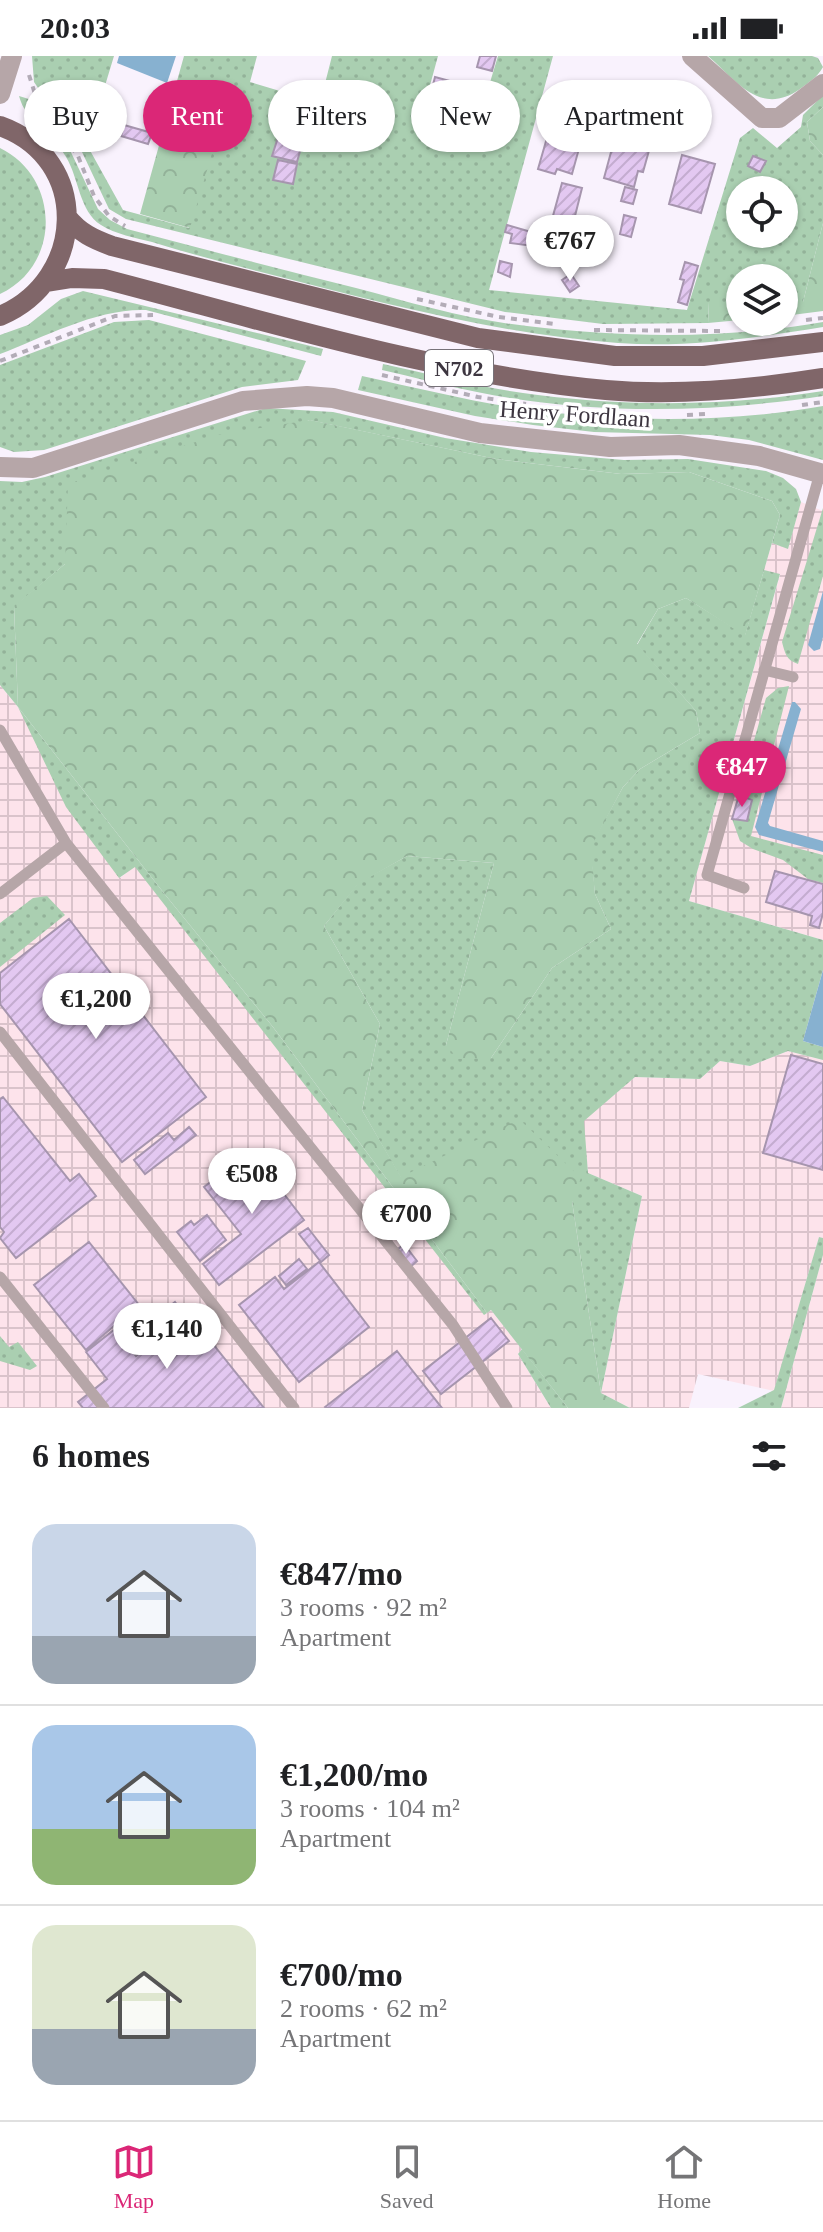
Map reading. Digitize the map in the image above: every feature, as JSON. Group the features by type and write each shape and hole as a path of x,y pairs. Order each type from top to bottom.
{"main road":[{"path":"0,126 29,142 45,157 57,175 67,217 63,251 47,282 19,308 0,316"},
{"name":"N702","path":"67,217 89,238 112,246 478,338 615,356 703,356 823,342"},
{"name":"Henry Fordlaan","path":"47,282 72,278 104,279 378,350 493,376 609,390 702,390 780,385 823,378"}],"street":[{"path":"0,94 12,56"},
{"path":"692,56 762,118 779,118 823,84"},
{"name":"Henry Fordlaan","path":"0,467 33,468 243,401 307,396 333,398 480,433 610,447 679,445 759,456 821,473"}],"lane":[{"path":"744,888 707,875 821,473"},
{"path":"764,670 793,677"},
{"path":"0,730 66,843 453,1325 507,1408"},
{"path":"0,894 66,843"},
{"path":"0,1032 294,1408"},
{"path":"0,1277 104,1408"}],"path":[{"path":"75,152 102,208 116,222 128,227"},
{"path":"409,297 499,317 568,326"},
{"path":"798,321 823,318"},
{"path":"582,328 726,331"}],"shaded area":[{"path":"801,502 823,511 823,940 689,901 780,575 764,570 772,543 788,548"},
{"path":"0,685 18,707 120,878 135,866 484,1314 491,1310 522,1349 518,1354 551,1408 0,1408"},
{"path":"788,1051 823,1060 823,1238 819,1237 774,1391 698,1374 689,1408 630,1408 601,1393 642,1196 588,1173 583,1121 635,1077 700,1079 720,1061 750,1066"},
{"path":"823,1255 823,1408 781,1408"}],"green space":[{"path":"32,56 114,56 107,80 34,80"},
{"path":"184,56 257,56 251,80 177,80"},
{"path":"332,56 438,56 431,80 411,80 411,152 520,152 520,80 491,80 498,56 553,56 546,80 536,80 536,118 489,290 687,310 726,183 726,248 798,248 798,176 728,176 740,138 753,128 777,148 801,127 803,115 823,95 823,107 807,122 810,141 823,155 823,223 803,302 798,302 798,264 726,264 726,302 709,302 708,323 603,324 505,312 126,219 109,209 82,152 91,152 123,210 189,228 211,152 252,152 252,83 268,87 268,152 395,152 395,80 326,80"},
{"path":"708,56 812,56 818,58 823,67 800,89 786,97 773,99 761,97 739,85"},
{"path":"823,107 823,155 810,141 807,122"},
{"path":"0,148 20,161 34,179 43,199 46,221 43,243 35,263 20,281 0,294"},
{"path":"63,152 71,152 98,209 127,229 441,310 484,320 564,330 761,336 695,343 644,344 572,339 391,305 231,264 101,225 88,211"},
{"path":"157,152 212,152 190,228 140,214"},
{"path":"823,223 823,311 798,314 798,302 803,302"},
{"path":"83,291 323,349 321,356 146,310 90,319 0,354 0,335 28,325 61,299"},
{"path":"709,302 726,302 726,321 708,323"},
{"path":"149,320 306,361 298,380 242,387 44,450 14,452 0,447 0,365 114,322"},
{"path":"823,322 823,327 798,331 798,326"},
{"path":"383,364 499,389 609,402 717,402 823,391 823,396 693,408 563,405 453,387 382,370"},
{"path":"362,376 509,407 603,417 714,418 823,406 823,460 749,440 710,435 594,432 475,416 358,390"},
{"path":"266,408 333,412 445,438 531,452 624,460 688,459 766,471 783,478 796,489 801,502 788,549 772,543 780,515 772,501 689,472 621,474 496,459 309,420 65,564 14,607 18,707 0,685 0,481 22,482 45,477"},
{"path":"310,420 496,459 621,474 689,472 772,501 780,515 745,636 686,598 658,609 637,644 696,711 700,733 640,769 623,787 591,847 595,894 611,929 552,968 491,1058 458,1059 446,1045 494,863 407,856 358,884 324,926 380,1024 362,1110 401,1177 519,1119 581,1178 572,1201 601,1393 630,1408 568,1408 491,1310 487,1313 273,1027 18,707 14,606 65,564 68,484 217,435"},
{"path":"823,508 823,576 798,664 788,658 782,642"},
{"path":"764,570 780,574 689,901 823,940 823,970 803,1041 823,1047 823,1060 788,1051 750,1066 720,1061 700,1079 635,1077 584,1121 588,1173 642,1196 601,1393 572,1201 519,1120 401,1178 362,1110 380,1024 324,926 358,883 407,856 494,863 446,1045 491,1058 552,968 611,929 595,894 590,847 623,787 640,769 700,733 696,711 637,645 658,609 686,598 745,635"},
{"path":"789,686 751,836 823,855 823,883 808,879 783,860 740,841 732,819 766,698 778,688"},
{"path":"18,707 273,1027 487,1313 484,1315 135,867 119,878 66,807"},
{"path":"47,896 65,915 0,967 0,923 33,898"},
{"path":"819,1237 823,1238 823,1255 781,1408 738,1408 774,1390"},
{"path":"0,1336 9,1347 18,1342 37,1366 30,1370 0,1361"},
{"path":"522,1349 568,1408 551,1408 518,1354"}],"water":[{"path":"119,56 176,56 168,80 160,80 117,63"},
{"path":"823,591 823,637 820,649 814,651 808,645"},
{"path":"792,702 801,709 768,823 823,841 823,852 759,835 755,827"},
{"path":"823,970 823,1047 803,1041"}],"building":[{"path":"480,56 496,56 492,71 477,67"},
{"path":"127,126 143,130 143,143 127,138"},
{"path":"273,152 300,152 297,162 272,156"},
{"path":"543,152 578,152 572,174 557,169 555,174 538,169"},
{"path":"611,152 649,152 643,172 638,171 634,187 604,178"},
{"path":"682,155 715,164 701,213 669,204"},
{"path":"753,156 766,161 760,172 748,166"},
{"path":"278,160 297,164 293,184 273,180"},
{"path":"562,183 582,188 569,240 548,234"},
{"path":"625,187 637,190 633,204 621,201"},
{"path":"624,215 636,218 631,237 620,234"},
{"path":"507,225 531,232 530,235 536,237 533,246 510,243 512,234 505,232"},
{"path":"500,261 512,264 510,277 498,272"},
{"path":"685,262 698,266 687,305 678,302"},
{"path":"571,274 579,286 570,292 562,280"},
{"path":"739,795 752,800 747,821 732,819"},
{"path":"775,871 823,884 823,913 819,928 810,925 812,916 766,902"},
{"path":"69,919 206,1097 122,1162 0,1004 0,973"},
{"path":"791,1055 823,1064 823,1170 763,1153"},
{"path":"3,1097 70,1181 79,1174 96,1196 16,1258 0,1238 4,1232 0,1227 0,1099"},
{"path":"189,1127 196,1135 145,1174 134,1160 168,1133 174,1140"},
{"path":"275,1153 288,1169 274,1181 304,1220 219,1285 203,1264 241,1234 204,1187 221,1174 232,1187"},
{"path":"207,1215 226,1240 200,1261 177,1232 191,1221 194,1225"},
{"path":"308,1228 329,1255 321,1262 299,1234"},
{"path":"89,1242 159,1330 134,1349 115,1325 86,1350 34,1285"},
{"path":"404,1244 417,1261 409,1268 396,1251"},
{"path":"299,1259 307,1269 286,1285 279,1276"},
{"path":"319,1262 369,1327 299,1382 239,1305 275,1277 284,1289"},
{"path":"175,1302 186,1316 189,1314 264,1408 83,1408 78,1402 107,1379 86,1352 115,1329 136,1356 166,1332 155,1318"},
{"path":"491,1318 509,1341 441,1394 423,1371"},
{"path":"397,1351 442,1408 325,1407"}]}
